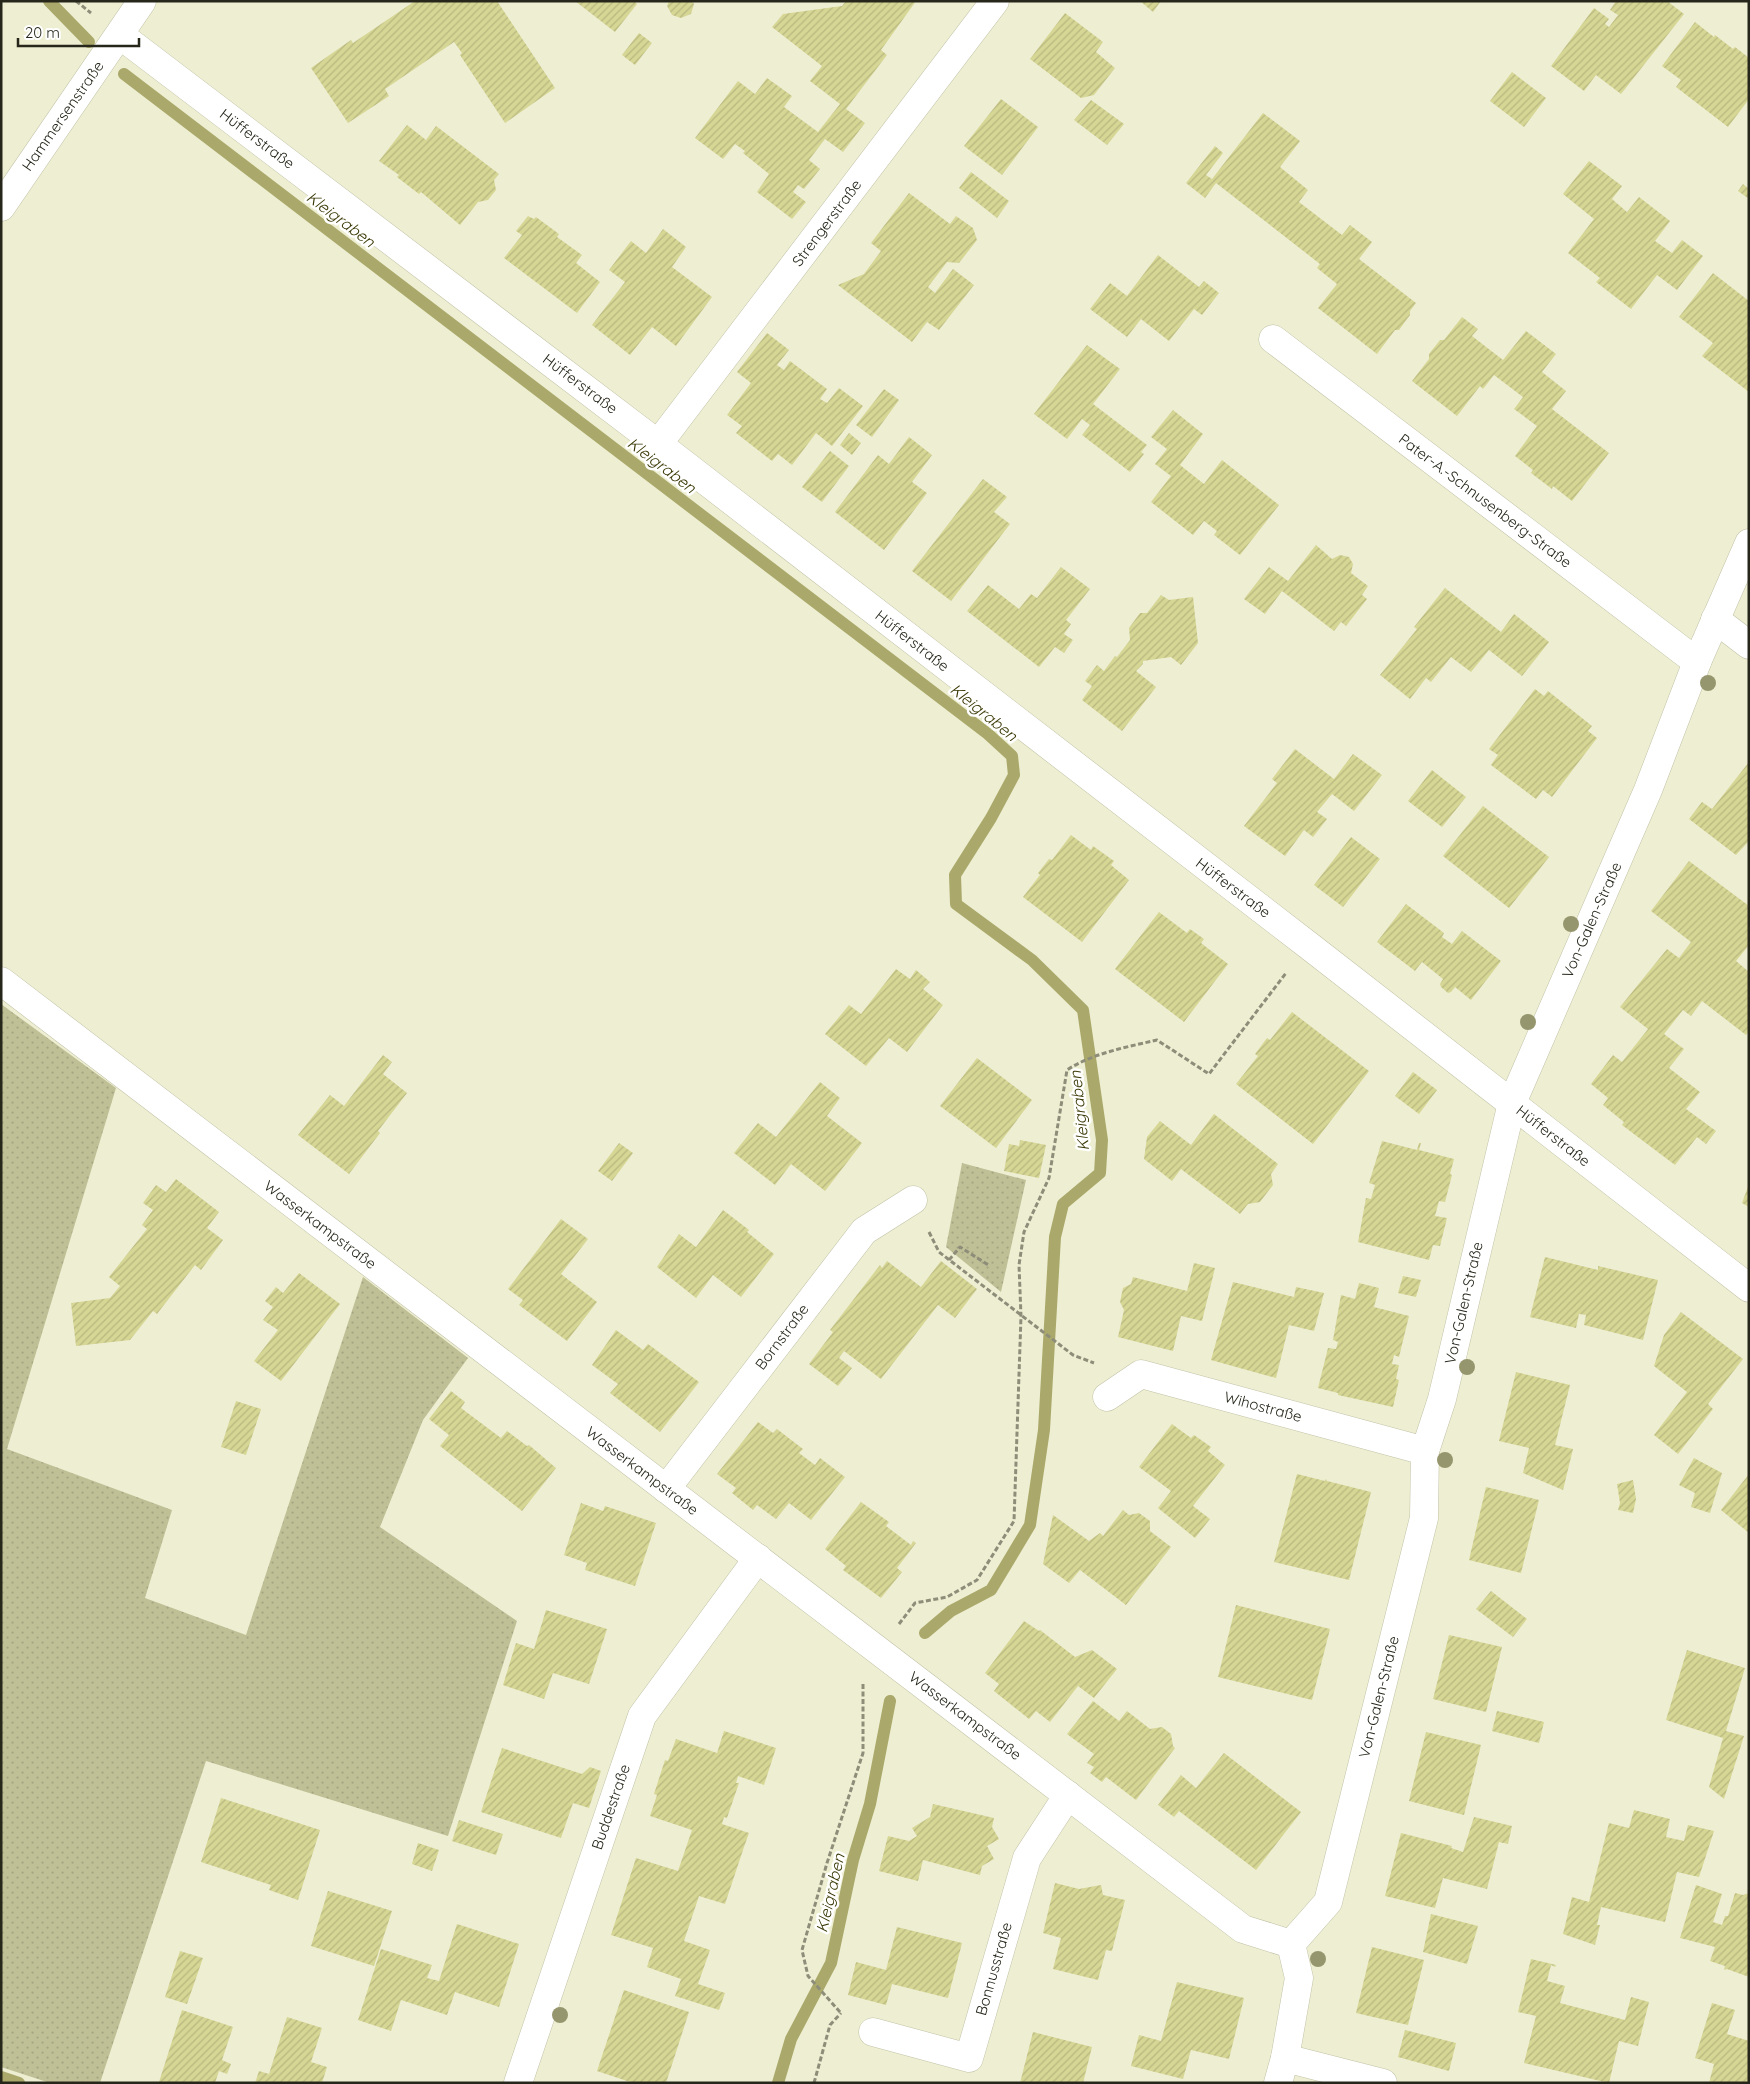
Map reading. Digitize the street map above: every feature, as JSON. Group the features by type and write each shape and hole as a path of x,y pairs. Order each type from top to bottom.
{"street":[{"name":"Hammersenstraße","path":"1,207 142,1"},
{"name":"Strengerstraße","path":"658,444 995,1"},
{"name":"Hüfferstraße","path":"120,35 658,444 1749,1288"},
{"name":"Pater-A.-Schnusenberg-Straße","path":"1273,339 1697,662"},
{"name":"Von-Galen-Straße","path":"1291,1944 1328,1902 1424,1518 1426,1451 1442,1399 1512,1103 1648,790 1697,662 1749,543"},
{"path":"1715,619 1749,645"},
{"name":"Wasserkampstraße","path":"1,981 1243,1929 1291,1944"},
{"name":"Bornstraße","path":"666,1489 864,1231 913,1200"},
{"name":"Wihostraße","path":"1107,1397 1141,1374 1426,1451"},
{"name":"Buddestraße","path":"518,2083 642,1716 758,1558"},
{"name":"Bonnusstraße","path":"873,2032 969,2058 1027,1858 1068,1795"},
{"path":"1291,1944 1299,1978 1281,2070 1383,2083"}],"path":[{"path":"840,2012 808,1976 802,1950 827,1863 863,1753 862,1684 880,1651 915,1603 947,1597 976,1580 1014,1521 1021,1316 1019,1265 1024,1232 1049,1178 1068,1070 1076,1064 1119,1048 1157,1040 1210,1074 1308,945"},
{"path":"913,1200 939,1252 1073,1355"},
{"path":"949,1260 960,1247 990,1266"}],"green space":[{"path":"1,1004 116,1088 7,1449 172,1510 145,1598 246,1635 363,1277 468,1358 423,1420 380,1527 517,1621 448,1836 206,1761 100,2083 50,2083 1,2067"},
{"path":"962,1163 1026,1180 1001,1292 946,1247"}],"building":[{"path":"415,1 497,1 555,88 505,123 460,55 462,53 454,42 385,89 389,96 348,123 311,68 351,40 353,43"},
{"path":"575,1 634,1 637,4 615,32"},
{"path":"669,1 692,1 694,4 691,14 681,18 672,15 667,6"},
{"path":"846,1 916,1 881,50 887,55 846,109 865,123 843,152 825,139 809,160 820,169 804,189 798,185 793,192 806,202 792,219 757,192 769,174 743,153 745,151 735,144 723,159 695,138 738,81 755,94 767,78 792,96 784,107 818,132 840,104 810,81 822,66 772,27 783,14 842,6"},
{"path":"1140,1 1161,1 1153,12"},
{"path":"1616,1 1667,1 1684,14 1621,94 1596,75 1584,91 1551,66 1594,8 1609,19 1605,24 1609,27 1618,15 1610,10"},
{"path":"1065,13 1103,42 1096,52 1115,68 1094,95 1081,98 1030,59"},
{"path":"1695,22 1714,37 1715,35 1733,49 1735,47 1749,58 1749,99 1728,127 1676,87 1681,80 1662,66"},
{"path":"639,33 652,43 635,65 622,55"},
{"path":"1512,72 1546,98 1524,127 1490,101"},
{"path":"1001,99 1038,127 1002,175 964,146"},
{"path":"1091,100 1124,124 1107,145 1074,120"},
{"path":"1263,113 1300,141 1280,167 1308,190 1299,202 1342,235 1350,225 1372,242 1359,259 1416,303 1399,330 1395,330 1377,354 1318,308 1337,284 1317,268 1320,264 1216,183 1205,198 1186,183 1215,146 1223,153 1206,175 1212,179"},
{"path":"407,125 426,140 436,126 499,174 494,180 496,190 488,200 478,202 460,225 421,192 419,194 397,177 399,175 379,161"},
{"path":"1589,161 1622,186 1612,199 1627,212 1639,197 1670,221 1655,241 1672,253 1682,240 1703,256 1677,290 1657,275 1631,309 1596,282 1600,278 1568,253 1594,219 1563,194"},
{"path":"971,172 1009,201 997,218 959,188"},
{"path":"1743,184 1749,189 1749,199 1738,191"},
{"path":"909,193 950,224 956,216 973,228 977,240 959,263 947,262 928,287 935,293 953,269 974,285 939,330 927,322 912,342 838,285 864,274 881,251 871,243"},
{"path":"528,216 534,219 536,217 559,234 557,237 582,255 576,263 600,282 577,313 504,258 522,235 516,231"},
{"path":"663,229 686,247 672,267 712,297 676,346 652,327 630,355 592,325 625,282 609,270 631,241 646,253"},
{"path":"1158,255 1199,287 1204,281 1219,293 1202,315 1194,309 1169,341 1141,319 1127,337 1090,309 1110,283 1127,296"},
{"path":"1713,273 1749,301 1749,392 1702,356 1713,343 1679,317"},
{"path":"1462,317 1478,329 1472,336 1503,360 1526,331 1556,354 1542,372 1566,391 1552,409 1609,453 1572,501 1553,486 1552,489 1531,473 1533,470 1515,456 1537,426 1514,409 1523,397 1494,375 1483,389 1480,386 1457,416 1412,381 1429,359 1429,354 1440,340 1444,340"},
{"path":"767,333 789,350 777,365 784,370 790,361 827,389 820,399 827,403 839,388 863,406 832,446 816,433 792,465 778,454 772,461 736,433 742,426 727,415 751,383 737,372"},
{"path":"1087,345 1120,369 1093,404 1147,445 1141,452 1144,454 1130,472 1082,435 1090,425 1082,419 1067,439 1034,414"},
{"path":"884,389 899,400 872,437 856,425"},
{"path":"1173,410 1203,434 1180,465 1204,484 1222,460 1279,505 1240,555 1214,535 1217,531 1204,521 1193,535 1151,502 1171,476 1155,464 1167,449 1151,437"},
{"path":"849,433 861,443 852,455 840,445"},
{"path":"909,437 932,455 912,482 927,493 884,550 835,512 878,455 889,464"},
{"path":"830,451 849,466 822,502 802,487"},
{"path":"983,479 1007,497 994,512 1010,524 951,601 912,571"},
{"path":"1316,545 1332,559 1340,555 1349,557 1353,564 1351,573 1368,586 1362,595 1367,599 1346,626 1341,622 1334,631 1282,591 1265,614 1244,599 1269,567 1288,581"},
{"path":"1061,567 1090,589 1066,620 1071,624 1064,634 1073,640 1064,653 1055,647 1039,667 967,611 988,585 1019,609 1031,594 1037,598"},
{"path":"1445,588 1501,632 1514,614 1549,642 1522,676 1489,650 1471,672 1451,657 1431,682 1426,678 1410,699 1380,675 1417,629 1414,627"},
{"path":"1161,595 1169,600 1193,597 1198,643 1181,665 1171,657 1143,661 1143,664 1136,671 1156,687 1122,731 1082,700 1092,686 1085,681 1097,665 1104,671 1115,656 1117,657 1130,640 1129,628 1140,613 1147,613"},
{"path":"1535,689 1544,696 1548,691 1592,726 1588,731 1597,738 1552,797 1543,790 1536,799 1491,765 1498,755 1489,749"},
{"path":"1295,749 1334,779 1353,754 1382,775 1354,811 1332,794 1317,812 1327,819 1313,837 1304,830 1285,856 1244,826 1277,783 1272,779"},
{"path":"1749,762 1749,841 1736,855 1689,819 1702,802 1712,809"},
{"path":"1432,770 1466,797 1442,827 1408,801"},
{"path":"1483,806 1549,857 1509,908 1443,856"},
{"path":"1071,835 1091,850 1093,846 1114,861 1111,865 1129,880 1082,942 1023,897 1040,875 1038,873 1049,859 1052,860"},
{"path":"1351,837 1380,859 1343,907 1314,885"},
{"path":"1689,861 1749,906 1749,945 1736,961 1749,972 1749,1031 1746,1035 1702,1001 1691,1016 1683,1010 1664,1034 1684,1049 1669,1068 1700,1092 1686,1109 1716,1131 1706,1144 1697,1137 1675,1165 1622,1125 1624,1122 1603,1105 1608,1098 1591,1084 1613,1055 1622,1062 1648,1029 1620,1007 1667,949 1679,958 1691,942 1651,911"},
{"path":"1406,904 1444,933 1442,937 1452,944 1462,931 1501,961 1471,1000 1455,987 1448,993 1441,987 1440,984 1443,979 1422,962 1415,971 1377,942"},
{"path":"1159,912 1187,933 1190,929 1204,939 1201,943 1228,964 1184,1022 1115,969"},
{"path":"896,969 910,979 916,970 930,982 923,989 943,1005 907,1052 889,1038 866,1066 825,1034 849,1005 861,1014"},
{"path":"1292,1012 1369,1071 1313,1144 1236,1084 1258,1056 1255,1054 1267,1038 1270,1040"},
{"path":"383,1055 392,1062 383,1074 407,1093 349,1174 298,1135 330,1095 344,1106"},
{"path":"977,1058 1032,1100 996,1148 940,1106"},
{"path":"1413,1072 1437,1090 1419,1114 1395,1096"},
{"path":"820,1082 840,1098 827,1116 862,1143 825,1191 791,1164 775,1185 734,1153 758,1123 776,1137"},
{"path":"1214,1114 1278,1164 1271,1174 1273,1185 1260,1202 1248,1204 1240,1214 1181,1169 1172,1181 1144,1159 1147,1137 1160,1121 1191,1145"},
{"path":"1020,1140 1046,1145 1039,1178 1004,1171 1009,1144 1019,1146"},
{"path":"1382,1141 1417,1150 1419,1143 1421,1143 1419,1150 1454,1159 1445,1202 1439,1201 1435,1216 1447,1218 1440,1246 1433,1245 1429,1260 1358,1242 1366,1198 1371,1199 1375,1185 1369,1183"},
{"path":"619,1143 633,1153 612,1181 598,1171"},
{"path":"176,1179 219,1212 207,1228 223,1240 201,1270 195,1265 157,1314 153,1311 130,1340 76,1346 71,1303 110,1298 120,1286 109,1277 147,1229 142,1225 153,1210 143,1203 156,1185 166,1192"},
{"path":"1749,1184 1749,1207 1742,1203"},
{"path":"723,1210 749,1230 747,1232 774,1254 741,1297 713,1275 696,1298 657,1267 679,1234 696,1247"},
{"path":"561,1219 588,1239 561,1274 597,1302 567,1341 519,1305 523,1300 508,1289"},
{"path":"1545,1257 1598,1270 1598,1266 1658,1280 1643,1340 1584,1325 1586,1315 1579,1314 1576,1328 1530,1317"},
{"path":"887,1261 921,1287 941,1261 977,1289 955,1318 938,1305 881,1379 844,1351 839,1358 852,1368 838,1386 809,1364 833,1332 830,1330 880,1265 882,1268"},
{"path":"1194,1263 1215,1268 1202,1321 1181,1316 1173,1351 1118,1337 1124,1310 1120,1302 1123,1288 1131,1284 1133,1277 1187,1291"},
{"path":"299,1273 340,1304 281,1381 254,1361 278,1330 263,1320 273,1307 265,1301 276,1287 283,1293"},
{"path":"1403,1276 1421,1280 1416,1297 1398,1293"},
{"path":"1233,1282 1294,1297 1296,1287 1324,1293 1314,1331 1289,1325 1276,1378 1211,1360"},
{"path":"1359,1283 1379,1288 1374,1307 1409,1316 1399,1357 1394,1355 1392,1364 1399,1365 1396,1379 1399,1380 1393,1407 1338,1395 1338,1393 1318,1388 1328,1348 1336,1349 1338,1342 1333,1340 1341,1295 1355,1299"},
{"path":"1681,1312 1743,1359 1708,1404 1713,1409 1678,1454 1654,1435 1687,1392 1654,1366 1664,1335"},
{"path":"616,1330 643,1350 648,1344 699,1382 660,1432 610,1393 618,1384 592,1365"},
{"path":"1516,1372 1570,1385 1555,1445 1573,1449 1563,1490 1523,1473 1529,1448 1499,1441"},
{"path":"451,1391 465,1402 461,1408 501,1438 507,1431 527,1446 529,1445 556,1468 522,1511 440,1446 449,1435 429,1419"},
{"path":"236,1401 261,1409 246,1455 221,1447"},
{"path":"758,1422 773,1433 777,1429 803,1449 799,1453 815,1465 820,1458 845,1477 811,1520 789,1503 776,1519 757,1505 753,1510 732,1493 736,1488 717,1474"},
{"path":"1172,1424 1191,1438 1194,1435 1211,1447 1208,1451 1225,1465 1193,1506 1210,1519 1195,1538 1158,1508 1171,1491 1139,1467"},
{"path":"1694,1458 1722,1473 1710,1513 1691,1507 1695,1493 1679,1485"},
{"path":"1297,1474 1325,1481 1326,1479 1327,1481 1371,1492 1349,1580 1274,1562"},
{"path":"1749,1474 1749,1533 1721,1510"},
{"path":"1633,1480 1636,1499 1633,1513 1618,1510 1620,1503 1617,1484"},
{"path":"1486,1487 1539,1500 1521,1573 1469,1560"},
{"path":"861,1502 889,1522 886,1526 911,1545 913,1541 916,1543 897,1568 902,1572 881,1598 843,1570 846,1566 825,1549"},
{"path":"581,1503 603,1511 605,1506 656,1523 635,1586 585,1570 587,1563 564,1555"},
{"path":"1123,1510 1129,1515 1139,1513 1150,1521 1150,1531 1171,1547 1126,1605 1080,1570 1069,1583 1043,1564 1053,1515 1089,1541 1100,1533 1103,1536"},
{"path":"1491,1591 1527,1619 1513,1637 1476,1609"},
{"path":"1236,1605 1330,1629 1312,1700 1218,1677"},
{"path":"546,1610 607,1629 589,1684 553,1673 544,1699 503,1685 516,1643 534,1649"},
{"path":"1024,1621 1040,1630 1075,1657 1092,1650 1117,1669 1094,1698 1078,1686 1050,1722 1036,1711 1029,1719 994,1691 999,1684 985,1673"},
{"path":"1449,1635 1502,1647 1486,1712 1433,1699"},
{"path":"1687,1650 1745,1668 1726,1731 1744,1736 1724,1799 1709,1787 1723,1738 1666,1720"},
{"path":"1093,1701 1119,1721 1127,1711 1150,1729 1162,1727 1171,1734 1175,1748 1136,1800 1106,1777 1102,1782 1090,1773 1094,1767 1087,1763 1094,1754 1067,1734"},
{"path":"1497,1711 1544,1722 1539,1743 1492,1731"},
{"path":"724,1731 776,1748 764,1785 738,1776 736,1783 739,1783 727,1818 724,1817 722,1824 749,1833 725,1904 699,1896 684,1941 710,1950 698,1984 725,1993 719,2010 675,1996 681,1979 647,1967 653,1948 611,1935 636,1858 678,1871 692,1830 650,1816 657,1795 654,1794 665,1760 668,1761 676,1739 717,1753"},
{"path":"1426,1732 1481,1745 1464,1815 1409,1801"},
{"path":"502,1748 582,1774 590,1767 601,1771 589,1808 573,1803 561,1838 481,1812"},
{"path":"1224,1753 1301,1812 1256,1870 1179,1811 1174,1817 1158,1805 1181,1775 1196,1788"},
{"path":"221,1798 320,1830 298,1900 269,1890 271,1885 201,1862"},
{"path":"933,1804 994,1818 992,1827 999,1839 987,1846 994,1859 982,1866 980,1875 923,1860 918,1881 879,1871 888,1836 909,1841 917,1836 912,1828 930,1817"},
{"path":"1634,1810 1670,1819 1666,1837 1684,1841 1688,1825 1714,1831 1699,1877 1677,1872 1665,1922 1601,1907 1597,1925 1600,1925 1595,1945 1563,1934 1572,1897 1589,1902 1609,1823 1629,1828"},
{"path":"1474,1817 1512,1826 1508,1844 1499,1842 1487,1889 1443,1878 1435,1908 1385,1896 1401,1833 1452,1846 1451,1848 1463,1852"},
{"path":"459,1820 503,1834 496,1855 452,1841"},
{"path":"418,1843 439,1850 432,1871 412,1864"},
{"path":"1055,1883 1079,1889 1101,1885 1103,1895 1125,1900 1112,1951 1106,1950 1098,1980 1053,1969 1061,1938 1043,1933"},
{"path":"1696,1885 1722,1894 1713,1922 1722,1925 1725,1916 1728,1916 1735,1893 1743,1895 1749,1893 1749,1977 1727,1969 1724,1970 1725,1966 1710,1961 1715,1947 1680,1938"},
{"path":"328,1891 392,1911 374,1966 311,1946"},
{"path":"1431,1914 1478,1926 1467,1964 1423,1952"},
{"path":"457,1924 519,1944 499,2007 455,1992 447,2015 401,2000 391,2031 358,2020 381,1949 432,1965 427,1978 439,1981"},
{"path":"897,1927 962,1943 948,1998 892,1984 886,2005 848,1995 856,1962 886,1970"},
{"path":"1372,1947 1424,1960 1408,2025 1356,2013"},
{"path":"180,1951 203,1958 187,2004 165,1997"},
{"path":"1531,1959 1556,1965 1555,1967 1551,1965 1547,1981 1565,1986 1560,2003 1625,2020 1631,1997 1649,2002 1638,2046 1619,2041 1609,2083 1524,2063 1536,2016 1518,2012"},
{"path":"1177,1982 1244,1998 1229,2059 1191,2050 1183,2079 1131,2066 1139,2035 1161,2041"},
{"path":"624,1990 689,2012 666,2083 633,2083 597,2071"},
{"path":"1712,2003 1735,2010 1727,2034 1749,2041 1749,2083 1709,2083 1714,2064 1695,2058"},
{"path":"182,2010 233,2027 222,2060 231,2064 227,2074 219,2071 215,2083 159,2082"},
{"path":"287,2017 322,2028 311,2062 327,2067 322,2083 255,2083 259,2071 269,2074"},
{"path":"1405,2030 1456,2043 1449,2071 1398,2057"},
{"path":"1033,2032 1092,2047 1083,2083 1020,2083"}],"waterway":[{"name":"Kleigraben","path":"49,1 89,42"},
{"name":"Kleigraben","path":"124,74 988,734 1012,756 1014,775 991,818 955,875 956,904 1032,960 1083,1010 1102,1140 1100,1173 1063,1204 1055,1237 1044,1430 1030,1525 991,1590 951,1611 925,1633"},
{"name":"Kleigraben","path":"778,2083 791,2039 831,1963 853,1860 870,1804 890,1701"},
{"path":"1,2077 19,2083"}]}
